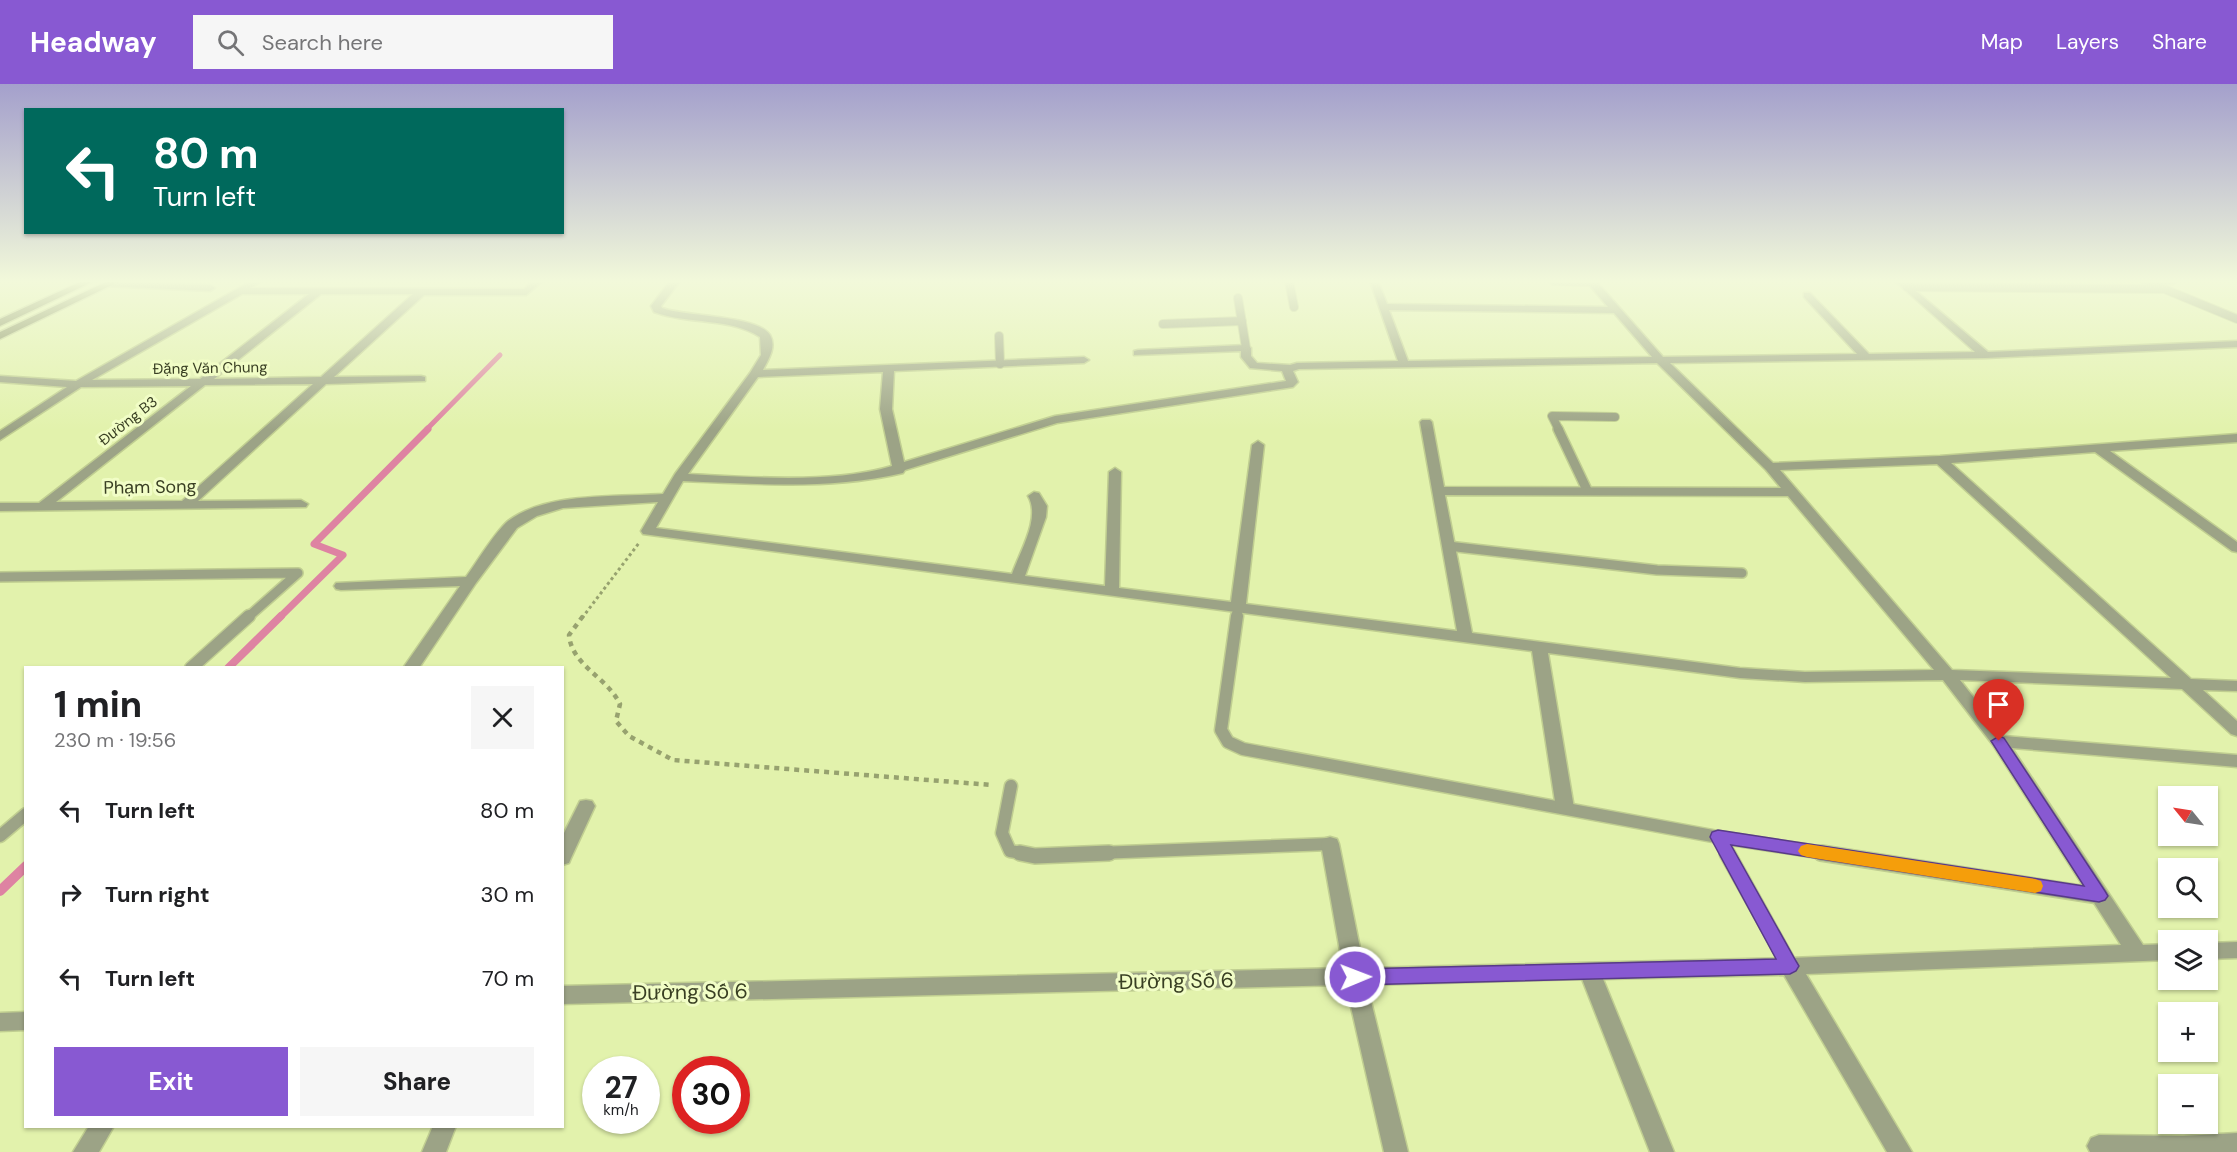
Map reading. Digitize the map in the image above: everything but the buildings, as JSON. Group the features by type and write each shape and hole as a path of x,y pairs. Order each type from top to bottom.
{"street":[{"path":"0,435 78,384 171,331"},
{"name":"Đường B3","path":"43,506 268,331"},
{"path":"187,504 378,331"},
{"path":"759,331 765,336 768,345 766,355 755,374 679,477 648,531 1464,635 1740,673 1805,677 1947,675 2237,686"},
{"path":"1392,331 1404,364"},
{"path":"1634,331 1660,360 1770,468 1947,675 1999,741 2137,953"},
{"path":"1841,331 1866,357"},
{"path":"1957,331 1985,355"},
{"path":"1138,353 1246,348 1246,357 1254,366 1288,368 1404,364 1985,355 2237,344"},
{"path":"755,374 1084,360"},
{"path":"679,477 813,482 875,476 1055,420 1289,385 1292,382 1288,368"},
{"path":"889,370 886,409 899,470"},
{"name":"Đặng Văn Chung","path":"0,379 78,384 421,378"},
{"path":"1426,422 1464,635"},
{"path":"1770,468 1940,460 2237,438"},
{"path":"1238,607 1258,445"},
{"path":"2099,448 2237,548"},
{"path":"1940,460 2237,730"},
{"path":"1112,591 1115,472"},
{"path":"1438,491 1790,492"},
{"path":"1017,579 1039,517 1040,506 1034,496"},
{"path":"412,666 470,581 512,525 532,513 562,504 666,498"},
{"name":"Phạm Song","path":"0,507 301,504"},
{"path":"341,586 470,581"},
{"path":"1539,646 1564,808"},
{"path":"1999,741 2237,761"},
{"path":"564,854 586,806"},
{"path":"1330,844 1355,977 1396,1152"},
{"path":"2218,951 2237,950"},
{"name":"Đường Số 6","path":"564,995 1790,966 2158,952"},
{"path":"1790,966 1900,1152"},
{"path":"1589,971 1662,1152"},
{"path":"0,1022 24,1021"},
{"path":"86,1152 102,1128"},
{"path":"434,1152 444,1128"},
{"path":"2099,1146 2185,1150 2237,1144"}],"lane":[{"path":"1243,331 1246,348"},
{"path":"999,336 999,364"},
{"path":"1587,490 1552,416 1615,417"},
{"path":"1448,546 1657,570 1742,573"},
{"path":"0,577 298,573 192,666"},
{"path":"1238,607 1221,730 1228,742 1244,749 1718,837 2099,896"},
{"path":"1011,786 1002,833 1010,851 1026,854 1330,844"},
{"path":"0,836 24,816"},
{"path":"1718,837 1790,966"}],"path":[{"path":"648,531 569,635 568,646 574,655 610,687 620,704 616,721 629,736 672,760 1011,786"}],"waterway":[{"path":"426,430 500,355"},
{"path":"279,618 343,555 314,544 428,429"},
{"path":"230,666 281,616"},
{"path":"0,891 24,868"}],"slow traffic":[{"path":"1807,851 2035,886"}],"route":[{"path":"1355,977 1790,966 1718,837 2099,896 1999,741"}]}
